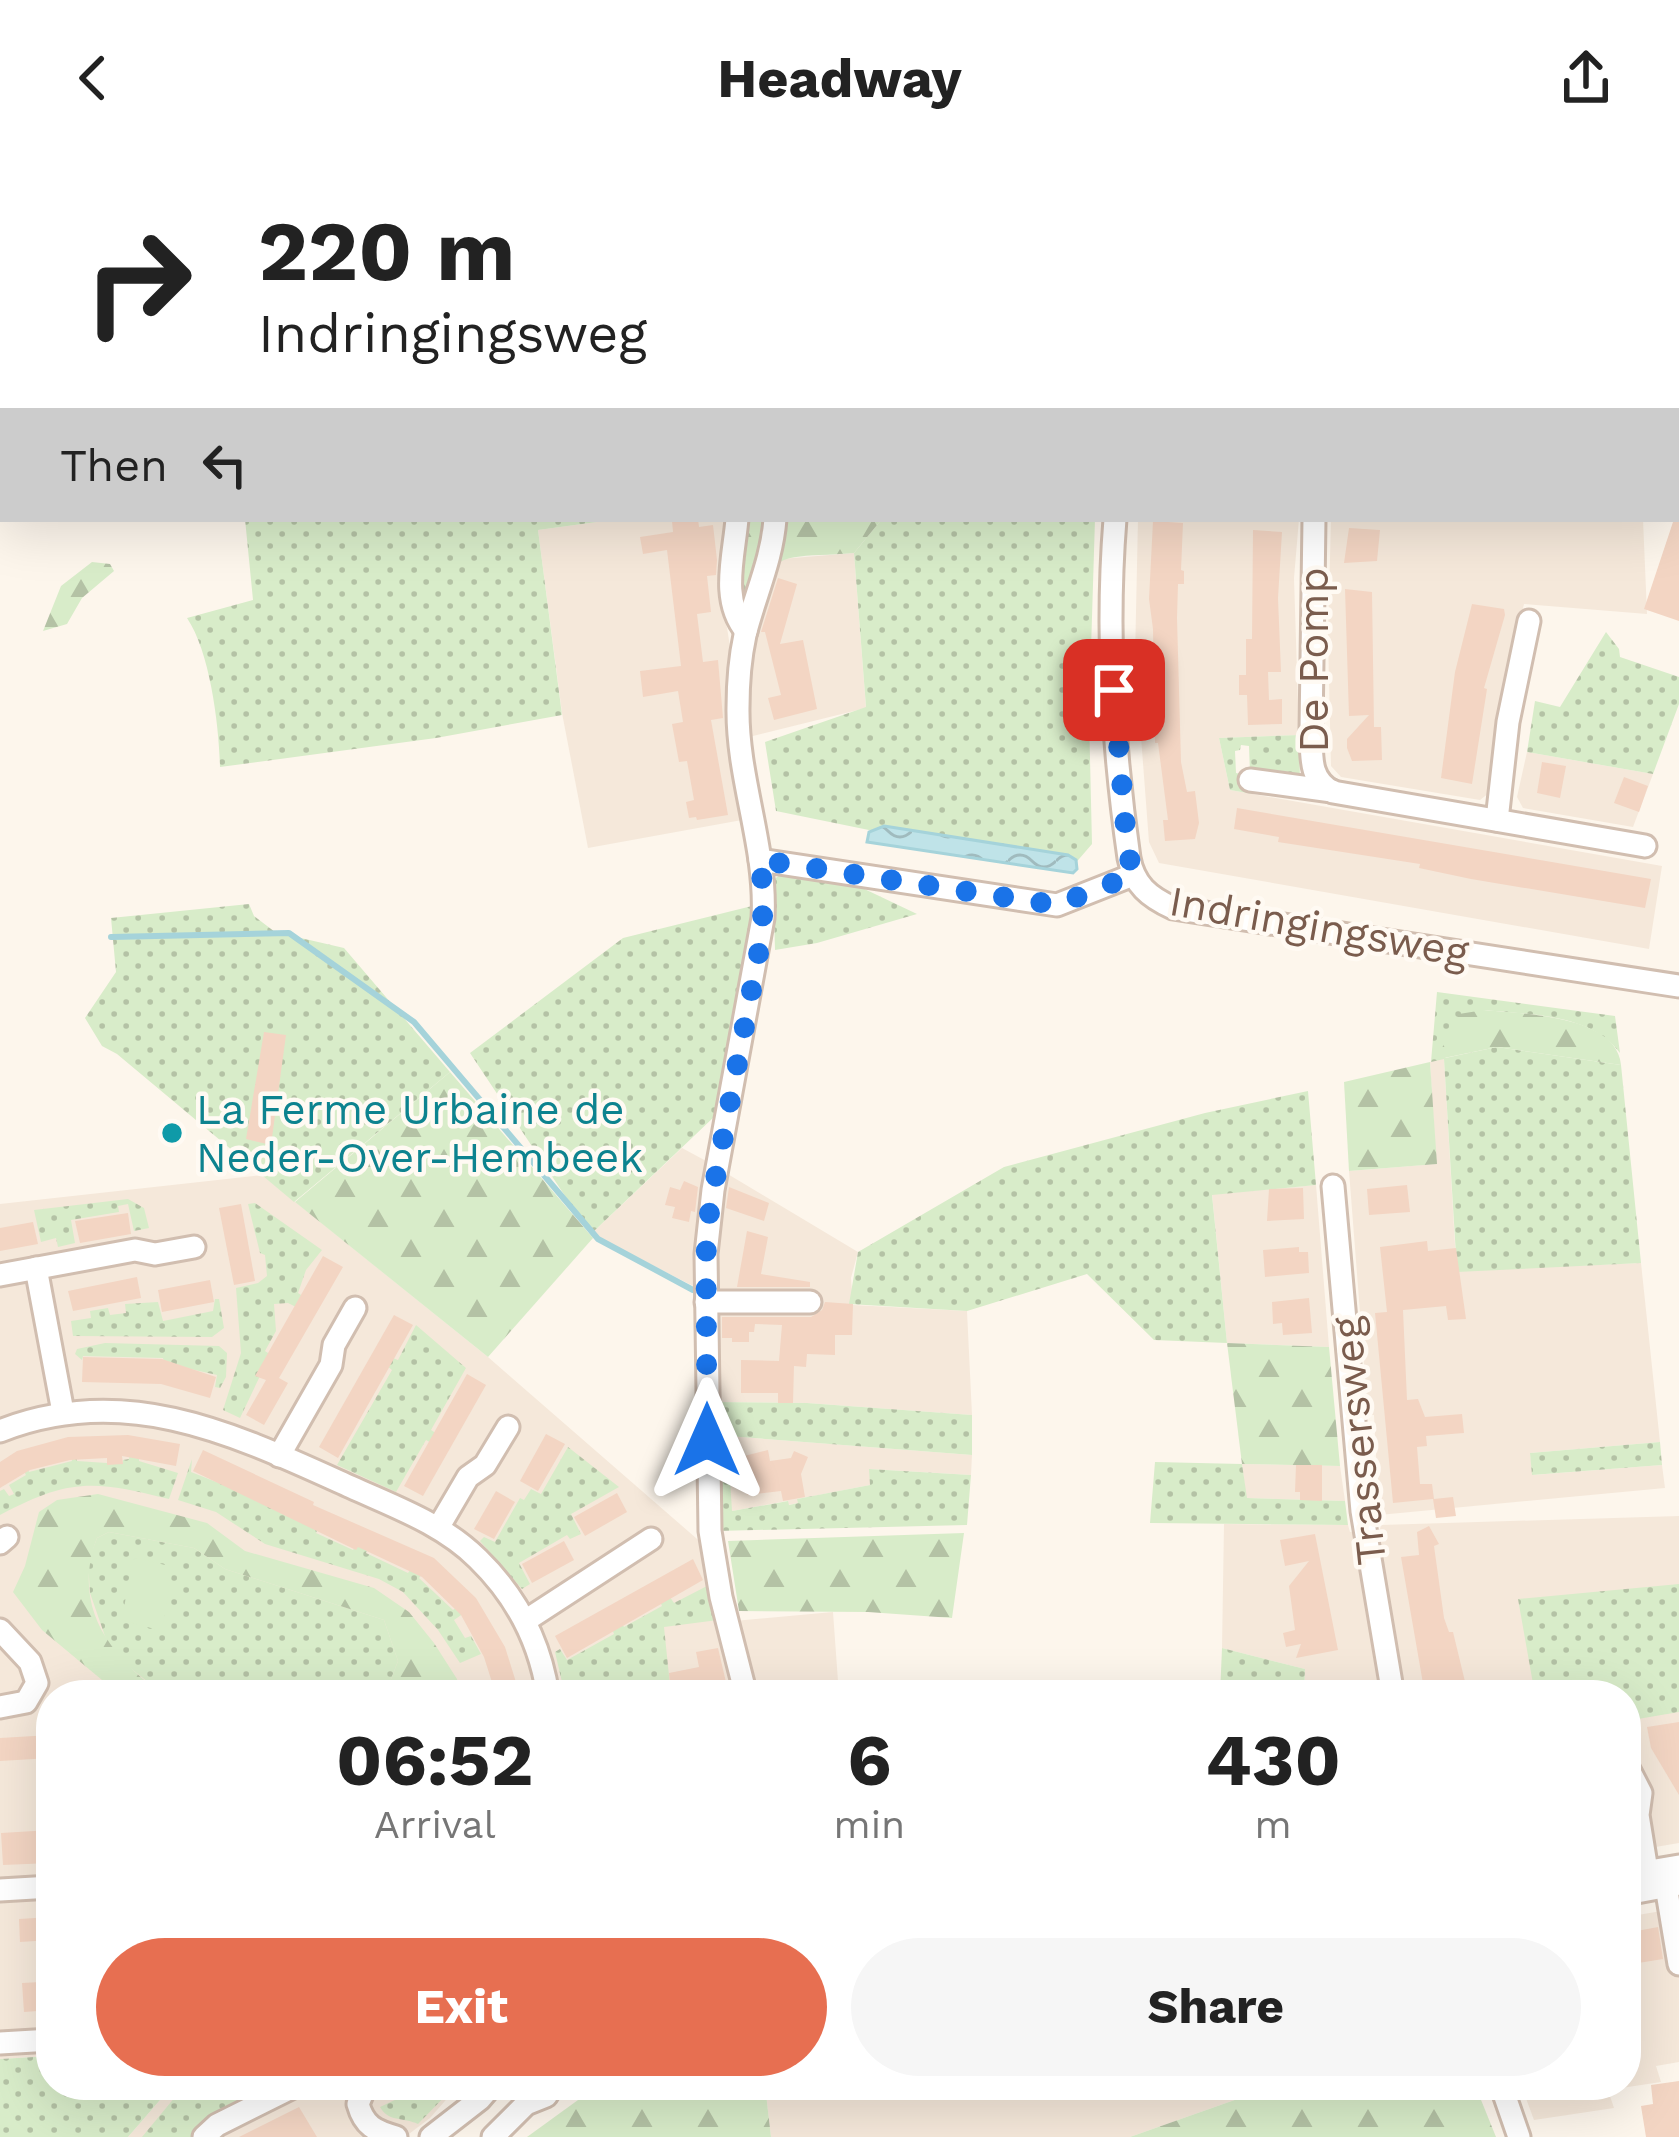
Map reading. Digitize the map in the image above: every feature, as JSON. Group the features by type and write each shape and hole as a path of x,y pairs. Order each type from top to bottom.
{"street":[{"path":"737,522 730,593 734,612 746,631"},
{"path":"743,1680 710,1531 706,1302 713,1190 762,932 760,860 738,722 746,631 769,562 775,522"},
{"path":"1115,522 1112,651 1133,875"},
{"name":"De Pomp","path":"1315,522 1312,764 1318,782 1333,791"},
{"path":"1498,820 1508,722 1529,621"},
{"name":"De Pomp","path":"1250,780 1645,846"},
{"name":"Indringingsweg","path":"760,860 1057,905 1133,875 1147,894 1173,908 1679,986"},
{"name":"Trassersweg","path":"1333,1186 1362,1511 1390,1680"},
{"path":"0,1275 135,1250 155,1254 194,1247"},
{"path":"36,1268 62,1412"},
{"path":"706,1302 810,1302"},
{"path":"279,1456 331,1365 334,1345 356,1308"},
{"path":"0,1431 62,1412 117,1411 189,1422 279,1456 438,1528 477,1558 525,1621 545,1680"},
{"path":"438,1528 468,1477 485,1465 508,1427"},
{"path":"525,1621 651,1539"},
{"path":"3,1641 34,1668 36,1680"},
{"path":"0,1707 26,1702 36,1686"},
{"path":"1641,1872 1679,1866"},
{"path":"1641,1891 1672,1885 1679,1964"},
{"path":"0,1890 36,1888"},
{"path":"0,2043 36,2041"},
{"path":"203,2137 267,2100"},
{"path":"360,2100 365,2122 380,2136"},
{"path":"431,2137 480,2100"},
{"path":"509,2100 526,2104"},
{"path":"493,2137 536,2100"},
{"path":"1506,2100 1519,2137"}],"shaded area":[{"path":"597,522 732,522 725,615 731,653 728,703 742,820 588,848 562,713 538,530"},
{"path":"1138,522 1299,522 1294,578 1299,735 1219,738 1230,790 1662,866 1649,949 1159,863 1149,842 1135,658"},
{"path":"1331,522 1643,522 1647,614 1524,604 1499,710 1489,793 1480,800 1341,777 1331,766"},
{"path":"854,553 866,708 749,737 750,639 781,559"},
{"path":"1527,752 1653,774 1633,827 1523,808 1517,797"},
{"path":"1444,1058 1456,1262 1384,1274 1641,1263 1660,1442 1530,1453 1533,1475 1662,1465 1665,1488 1379,1515 1374,1415 1368,1415 1349,1171 1436,1164 1430,1062"},
{"path":"682,1148 708,1162 698,1221 695,1287 591,1234"},
{"path":"726,1173 858,1252 851,1278 853,1305 967,1311 972,1415 807,1403 714,1402 719,1206"},
{"path":"262,1175 488,1357 704,1545 734,1621 833,1612 838,1680 36,1680 36,2057 0,2059 0,1204"},
{"path":"1316,1185 1329,1347 1227,1343 1212,1194"},
{"path":"715,1435 972,1455 971,1475 870,1469 870,1485 788,1505 787,1501 732,1511 717,1481"},
{"path":"1242,1464 1340,1466 1345,1501 1246,1498"},
{"path":"1679,1516 1679,1843 1641,1849 1641,1680 1305,1680 1305,1669 1222,1648 1224,1524 1348,1525 1350,1532 1380,1529 1381,1525"},
{"path":"1679,1908 1679,2062 1656,2066 1661,2082 1641,2085 1641,1914"},
{"path":"160,2100 446,2100 405,2137 128,2137"},
{"path":"767,2100 1235,2100 1130,2137 771,2137"},
{"path":"1527,2100 1611,2100 1614,2108 1534,2120"}],"green space":[{"path":"245,522 597,522 538,530 562,715 436,738 220,767 207,669 187,618 253,600"},
{"path":"741,522 880,522 854,553 796,557 773,567 755,594 747,618 736,580"},
{"path":"880,522 1095,522 1089,715 1092,844 1073,866 1059,869 776,811 765,742 866,707 854,553"},
{"path":"92,562 110,564 114,571 82,598 67,624 43,631 61,586"},
{"path":"1606,632 1620,657 1679,677 1679,704 1653,774 1527,752 1535,701 1560,707"},
{"path":"1299,735 1300,781 1250,773 1249,746 1241,745 1235,751 1236,773 1250,776 1253,794 1230,790 1219,738"},
{"path":"784,872 856,885 917,914 775,950 773,880"},
{"path":"249,904 254,916 275,932 344,948 450,1072 294,1202 102,1046 85,1018 116,972 111,918"},
{"path":"752,906 715,1116 592,1233 593,1238 470,1053 623,938"},
{"path":"1437,992 1615,1016 1620,1053 1593,1030 1576,1023 1484,1010 1445,1058 1497,1047 1621,1065 1641,1263 1457,1272 1444,1059 1431,1062"},
{"path":"1484,1010 1543,1016 1586,1027 1616,1048 1621,1065 1497,1047 1444,1058 1441,1050 1459,1014"},
{"path":"1430,1062 1437,1164 1349,1171 1344,1082"},
{"path":"450,1072 593,1238 488,1357 295,1202"},
{"path":"1308,1091 1316,1185 1212,1195 1227,1343 1154,1340 1087,1274 967,1311 849,1304 858,1252 1004,1167 1205,1113"},
{"path":"128,1199 144,1208 149,1228 134,1231 128,1204 118,1206 119,1212 71,1220 75,1243 58,1247 56,1238 41,1242 34,1210"},
{"path":"255,1203 322,1250 306,1270 298,1293 309,1300 304,1311 288,1303 274,1304 276,1331 265,1351 277,1359 260,1376 240,1418 223,1410 241,1353 236,1288 267,1276 248,1204"},
{"path":"219,1299 224,1328 212,1337 73,1336 71,1321 91,1318 90,1311 108,1308 110,1315 126,1313 125,1304 158,1302 163,1321 213,1311"},
{"path":"416,1325 466,1368 431,1430 442,1437 437,1446 426,1440 396,1492 337,1465 392,1370 386,1365 390,1357 398,1360"},
{"path":"105,1343 219,1346 227,1353 226,1377 220,1388 215,1387 217,1375 164,1363 163,1358 83,1356 82,1360 75,1354 77,1349"},
{"path":"1227,1343 1329,1347 1340,1466 1242,1464"},
{"path":"714,1402 807,1403 972,1415 972,1455 715,1435"},
{"path":"1660,1442 1662,1465 1532,1475 1530,1453"},
{"path":"568,1447 619,1487 571,1514 581,1534 570,1539 567,1535 519,1563 530,1584 522,1589 480,1541 484,1537 495,1542 520,1498 524,1500 531,1489 541,1494"},
{"path":"130,1450 139,1452 139,1461 178,1473 169,1499 121,1488 82,1486 45,1494 0,1515 0,1491 14,1494 9,1485 26,1475 21,1466 26,1464 29,1472 72,1461 70,1452 75,1451 77,1461 122,1464"},
{"path":"192,1459 191,1472 320,1523 316,1533 353,1550 358,1542 368,1547 366,1553 408,1573 416,1561 427,1569 419,1578 453,1610 461,1603 467,1611 454,1620 481,1654 460,1663 403,1592 379,1579 265,1544 216,1512 178,1500"},
{"path":"1155,1462 1242,1464 1247,1498 1345,1501 1348,1525 1150,1523"},
{"path":"869,1469 971,1475 967,1525 717,1531 717,1481 730,1479 732,1511 788,1501 789,1505 798,1503 797,1499 870,1485"},
{"path":"98,1494 207,1523 245,1551 374,1588 409,1612 457,1680 391,1680 398,1661 384,1620 225,1569 194,1548 109,1532 97,1538 90,1563 93,1608 112,1647 145,1680 102,1680 42,1630 13,1592 39,1512 57,1500"},
{"path":"109,1532 194,1548 225,1569 384,1620 398,1661 391,1680 145,1680 118,1658 107,1642 90,1593 88,1562 97,1538"},
{"path":"964,1533 952,1618 739,1611 728,1541"},
{"path":"132,1560 173,1567 163,1627 158,1630 122,1620"},
{"path":"1679,1584 1679,1712 1641,1718 1641,1680 1532,1680 1518,1599"},
{"path":"707,1586 718,1620 664,1627 669,1680 562,1680 555,1652 560,1649 567,1660 614,1634 609,1621 617,1616 624,1627 662,1606 657,1595 665,1590 674,1603"},
{"path":"1222,1648 1305,1669 1305,1680 1221,1680"},
{"path":"36,2057 36,2100 160,2100 128,2137 0,2137 0,2059"},
{"path":"173,2100 261,2100 197,2137 142,2137"},
{"path":"395,2100 441,2100 418,2124 392,2117 380,2107"},
{"path":"578,2100 767,2100 771,2137 527,2137"},
{"path":"1235,2100 1481,2100 1496,2137 1130,2137"}],"water":[{"path":"884,826 1068,855 1076,860 1077,869 1073,873 867,842 869,832"}],"building":[{"path":"672,522 713,525 717,560 716,575 707,576 711,612 697,614 703,662 718,660 723,718 711,720 728,815 697,820 689,818 686,802 694,800 687,761 679,762 672,724 683,722 678,691 643,697 640,671 681,666 667,550 643,554 640,537 673,532"},
{"path":"1153,522 1183,523 1184,584 1178,584 1177,618 1181,762 1187,792 1195,791 1199,823 1195,839 1165,841 1163,820 1168,820 1155,743 1149,599"},
{"path":"1673,522 1679,522 1679,621 1644,609"},
{"path":"1349,528 1380,530 1377,561 1344,563"},
{"path":"1253,530 1282,532 1281,672 1268,672 1269,700 1282,699 1282,724 1248,725 1247,695 1239,695 1239,675 1246,675 1246,639 1252,639"},
{"path":"778,578 797,584 780,644 803,640 817,709 774,720 768,698 781,695 765,632 761,632"},
{"path":"1345,589 1372,592 1374,727 1381,727 1382,760 1352,761 1347,748 1347,739 1369,715 1349,716"},
{"path":"1472,604 1504,609 1505,615 1484,688 1472,784 1441,778 1455,672"},
{"path":"1542,762 1566,766 1560,798 1537,793"},
{"path":"1624,777 1648,786 1639,812 1614,803"},
{"path":"1237,808 1651,879 1645,908 1278,842 1279,837 1234,829"},
{"path":"264,1032 286,1035 271,1145 246,1139"},
{"path":"684,1181 698,1187 689,1222 672,1218 675,1207 665,1205 670,1187 680,1190"},
{"path":"1407,1185 1410,1212 1369,1215 1367,1189"},
{"path":"729,1187 769,1203 764,1221 726,1208"},
{"path":"1303,1188 1304,1219 1267,1221 1269,1189"},
{"path":"241,1204 255,1281 234,1285 219,1208"},
{"path":"128,1213 131,1234 80,1243 75,1221"},
{"path":"33,1222 38,1244 0,1251 0,1228"},
{"path":"747,1231 768,1237 761,1274 810,1282 810,1287 737,1287"},
{"path":"1427,1241 1428,1251 1456,1248 1466,1319 1448,1320 1446,1306 1403,1310 1407,1400 1418,1399 1425,1417 1462,1414 1464,1433 1426,1436 1427,1446 1417,1447 1420,1484 1432,1484 1434,1499 1453,1497 1456,1516 1436,1518 1433,1499 1393,1503 1375,1313 1387,1312 1380,1247"},
{"path":"1299,1247 1299,1252 1308,1252 1309,1273 1265,1277 1263,1250"},
{"path":"323,1256 343,1267 279,1378 288,1383 264,1425 246,1415 266,1380 255,1376"},
{"path":"137,1277 141,1298 73,1311 68,1291"},
{"path":"210,1280 214,1302 162,1312 158,1290"},
{"path":"1309,1298 1312,1333 1283,1335 1282,1323 1273,1324 1272,1302"},
{"path":"825,1302 853,1304 852,1335 835,1335 835,1355 807,1354 806,1367 794,1366 793,1403 778,1403 778,1393 741,1393 741,1360 779,1361 782,1325 755,1324 749,1342 732,1342 732,1338 722,1338 722,1317 811,1317"},
{"path":"394,1315 413,1325 338,1458 319,1447"},
{"path":"83,1357 162,1359 216,1377 210,1398 161,1384 82,1382"},
{"path":"467,1374 486,1385 423,1496 404,1486"},
{"path":"546,1434 565,1444 538,1491 520,1481"},
{"path":"128,1435 180,1444 176,1466 122,1456 123,1464 107,1465 107,1458 70,1460 30,1470 0,1488 0,1462 17,1451 68,1437"},
{"path":"203,1450 434,1558 476,1598 505,1647 515,1680 491,1680 461,1615 422,1577 193,1471"},
{"path":"768,1450 770,1461 791,1458 794,1451 808,1457 801,1474 805,1497 783,1501 781,1491 747,1495 740,1457"},
{"path":"1296,1465 1322,1465 1322,1501 1300,1500 1300,1492 1295,1492"},
{"path":"496,1491 515,1502 494,1539 474,1529"},
{"path":"617,1493 627,1512 585,1536 574,1517"},
{"path":"1429,1526 1439,1544 1434,1546 1444,1618 1453,1632 1465,1680 1422,1680 1401,1557 1419,1555 1417,1532"},
{"path":"1315,1534 1338,1650 1296,1658 1301,1644 1286,1647 1283,1633 1295,1630 1289,1586 1309,1561 1285,1566 1280,1540"},
{"path":"564,1541 574,1560 532,1583 522,1564"},
{"path":"693,1559 703,1580 567,1658 555,1636"},
{"path":"718,1648 725,1680 670,1680 669,1673 699,1667 696,1652"},
{"path":"1679,1722 1679,1795 1651,1748 1647,1727"},
{"path":"36,1736 36,1759 0,1761 0,1738"},
{"path":"36,1831 36,1864 3,1865 1,1833"},
{"path":"36,1918 36,1941 20,1942 19,1919"},
{"path":"1658,1927 1663,1959 1641,1963 1641,1930"},
{"path":"36,1982 36,2011 24,2012 22,1983"},
{"path":"1679,2081 1679,2137 1646,2137 1641,2106 1653,2104 1651,2085"},
{"path":"299,2107 317,2137 239,2137"}],"waterway":[{"path":"111,937 289,933 414,1022 598,1239 693,1290"}],"place":[{"name":"La Ferme Urbaine de Neder-Over-Hembeek","path":"172,1133"}],"route":[{"path":"707,1440 708,1229 760,946 764,900 760,860 1057,905 1133,875 1114,690"}]}
